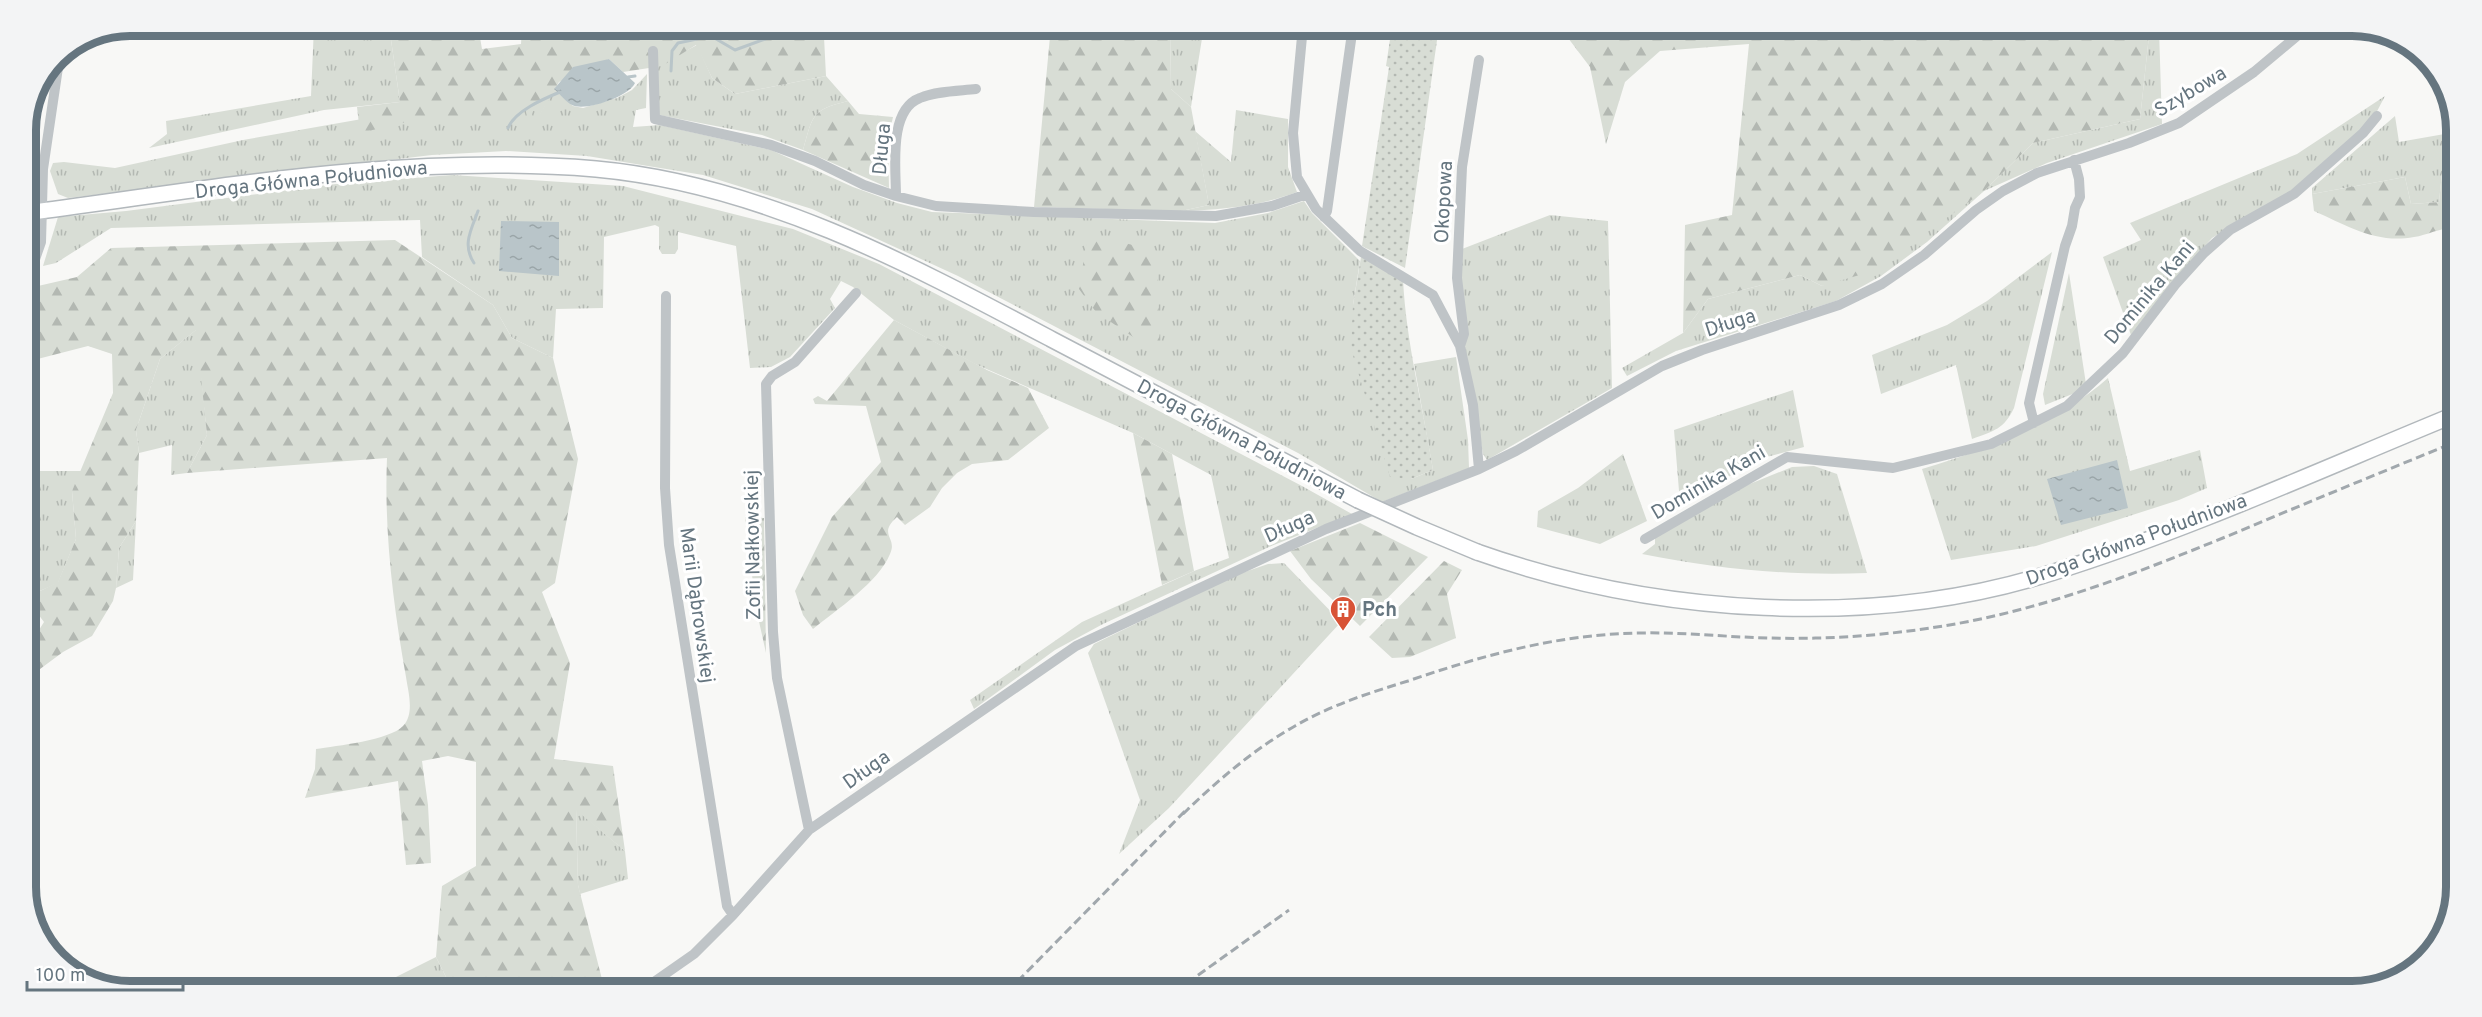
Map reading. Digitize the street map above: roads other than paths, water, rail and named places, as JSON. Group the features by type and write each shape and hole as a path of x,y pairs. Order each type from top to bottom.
{"main road":[{"name":"Droga Główna Południowa","path":"36,212 327,173 437,165 597,169 680,184 734,197 794,216 888,255 1358,500 1477,552 1591,585 1694,602 1797,608 1910,601 1981,590 2053,573 2164,534 2446,418"}],"street":[{"name":"Okopowa","path":"1301,36 1293,141 1298,177 1316,209 1360,251 1433,295 1460,346 1473,405 1479,470"},
{"path":"1324,217 1334,166 1352,36"},
{"name":"Szybowa","path":"2074,160 2129,143 2179,123 2254,72 2297,36"},
{"path":"653,51 655,119 771,145 815,161 864,185 896,196 946,206 1070,213 1216,216 1272,206 1307,194"},
{"name":"Okopowa","path":"1460,346 1464,334 1457,278 1462,167 1479,60"},
{"path":"36,258 39,250 43,169 57,72"},
{"name":"Długa","path":"896,196 897,124 908,105 920,98 976,89"},
{"name":"Dominika Kani","path":"1645,539 1787,457 1893,468 1991,444 2067,406 2123,353 2175,285 2204,253 2230,230 2294,194 2363,133 2377,116"},
{"path":"2034,423 2029,403 2065,246 2080,197 2079,179 2074,160"},
{"name":"Długa","path":"656,981 694,954 733,915 809,830 1076,646 1326,529 1479,470 1662,366 1702,350 1839,306 1882,284 1924,255 1976,210 2002,191 2037,173 2074,160"},
{"name":"Zofii Nałkowskiej","path":"809,830 777,678 773,632 766,384 772,376 795,362 856,292"},
{"name":"Marii Dąbrowskiej","path":"666,296 665,488 669,545 727,906 733,915"}],"water":[{"path":"609,59 635,83 616,98 596,105 578,107 570,104 554,89 573,67"},
{"path":"501,221 559,222 559,276 499,271"},
{"path":"2117,460 2128,508 2061,525 2047,479"}],"waterway":[{"path":"671,71 672,51 678,43 711,36"},
{"path":"711,36 735,50 770,36"},
{"path":"628,77 635,76"},
{"path":"508,128 523,111 560,92"},
{"path":"474,263 468,244 470,231 478,211"}],"railway":[{"path":"1183,814 1251,755 1309,719 1365,695 1465,663 1551,642 1610,634 1656,633 1819,638 1895,633 1971,621 2074,594 2141,570 2446,446"},
{"path":"1018,981 1188,808"},
{"path":"1190,981 1289,910"}],"place":[{"name":"Pch","path":"1343,632"}]}
